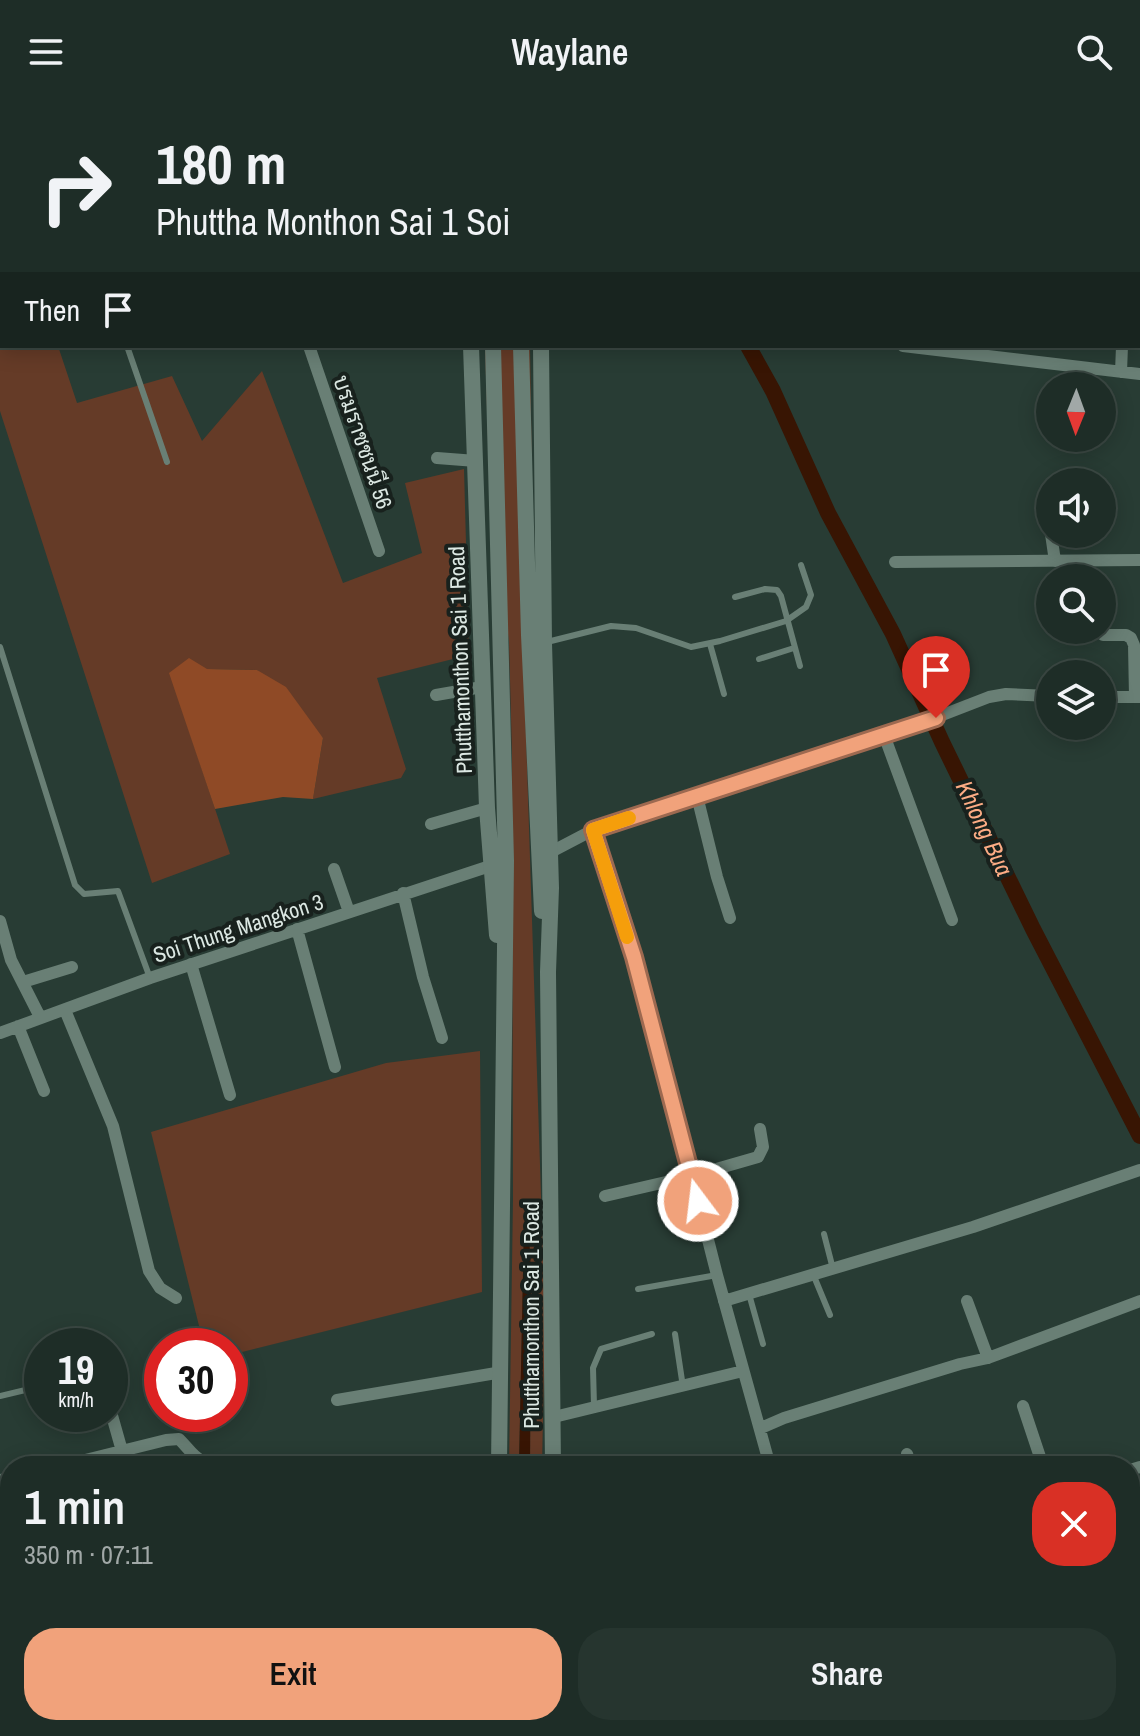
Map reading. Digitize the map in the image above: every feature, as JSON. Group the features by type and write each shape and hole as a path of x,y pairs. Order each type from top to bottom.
{"main road":[{"name":"Phutthamonthon Sai 1 Road","path":"471,348 490,866 494,919 504,972"},
{"name":"Phutthamonthon Sai 1 Road","path":"493,348 506,861 499,1456"},
{"name":"Phutthamonthon Sai 1 Road","path":"521,348 551,852 548,972 553,1456"},
{"name":"Phutthamonthon Sai 1 Road","path":"541,348 536,639 538,873 548,972"}],"street":[{"name":"บรมราชชนนี 56","path":"310,348 379,551"},
{"path":"937,348 1140,374"},
{"path":"1121,372 1122,348"},
{"path":"437,458 476,461"},
{"path":"1053,548 1055,561"},
{"path":"895,562 1140,560"},
{"path":"1116,635 1126,635 1134,645 1138,697 1116,697"},
{"path":"436,695 482,687"},
{"path":"551,852 593,830 914,726 989,697 1006,694 1036,695"},
{"path":"884,735 952,920"},
{"path":"697,796 730,918"},
{"path":"431,824 487,808"},
{"path":"593,830 634,957 768,1456"},
{"name":"Soi Thung Mangkon 3","path":"0,1033 191,964 490,866"},
{"path":"334,869 349,912"},
{"path":"403,893 423,977 442,1038"},
{"path":"0,921 11,960 40,1017"},
{"path":"297,929 335,1067"},
{"path":"191,964 230,1095"},
{"path":"23,982 72,967"},
{"path":"65,1010 113,1126 149,1271 160,1288 176,1298"},
{"path":"18,1026 44,1091"},
{"path":"605,1196 758,1157 763,1147 760,1129"},
{"path":"724,1301 987,1223 1140,1170"},
{"path":"967,1301 988,1358"},
{"path":"761,1428 784,1418 988,1358 1140,1301"},
{"path":"554,1417 743,1371"},
{"path":"337,1400 502,1372"},
{"path":"1023,1406 1040,1456"},
{"path":"117,1432 122,1451"},
{"path":"102,1456 179,1439 194,1456"}],"lane":[{"path":"128,348 167,462"},
{"path":"536,639 611,626 636,628 691,647 710,644 786,621 806,607 811,595 801,565"},
{"path":"735,597 765,589 777,590 800,666"},
{"path":"710,644 724,694"},
{"path":"0,647 75,885 84,894 118,891 150,978"},
{"path":"759,659 794,648"},
{"path":"824,1234 833,1269"},
{"path":"813,1274 830,1315"},
{"path":"638,1289 717,1275"},
{"path":"749,1294 763,1344"},
{"path":"594,1406 593,1368 601,1349 652,1334"},
{"path":"675,1334 683,1387"},
{"path":"0,1396 24,1390"}],"shaded area":[{"path":"0,348 59,348 77,403 172,376 202,441 262,371 343,583 422,553 405,483 464,469 469,655 377,678 406,769 401,778 313,799 323,738 257,670 207,669 170,673 230,854 152,883 0,411"},
{"path":"485,348 530,348 532,480 523,644 545,1318 542,1456 530,1456 531,1276 528,1216 524,1226 519,1456 509,1456 513,1199 512,754 509,642 489,471"},
{"path":"189,658 207,669 257,670 286,687 323,738 313,799 283,797 215,809 169,673"},
{"path":"480,1051 482,1292 248,1350 248,1328 200,1328 151,1132 386,1063"},
{"path":"528,1214 531,1276 530,1456 519,1456 524,1225"}],"waterway":[{"name":"Khlong Bua","path":"749,348 773,391 828,513 893,634 1033,929 1140,1136"}],"slow traffic":[{"path":"627,937 593,830 629,818"}],"route":[{"path":"698,1201 634,957 593,830 936,718"}]}
